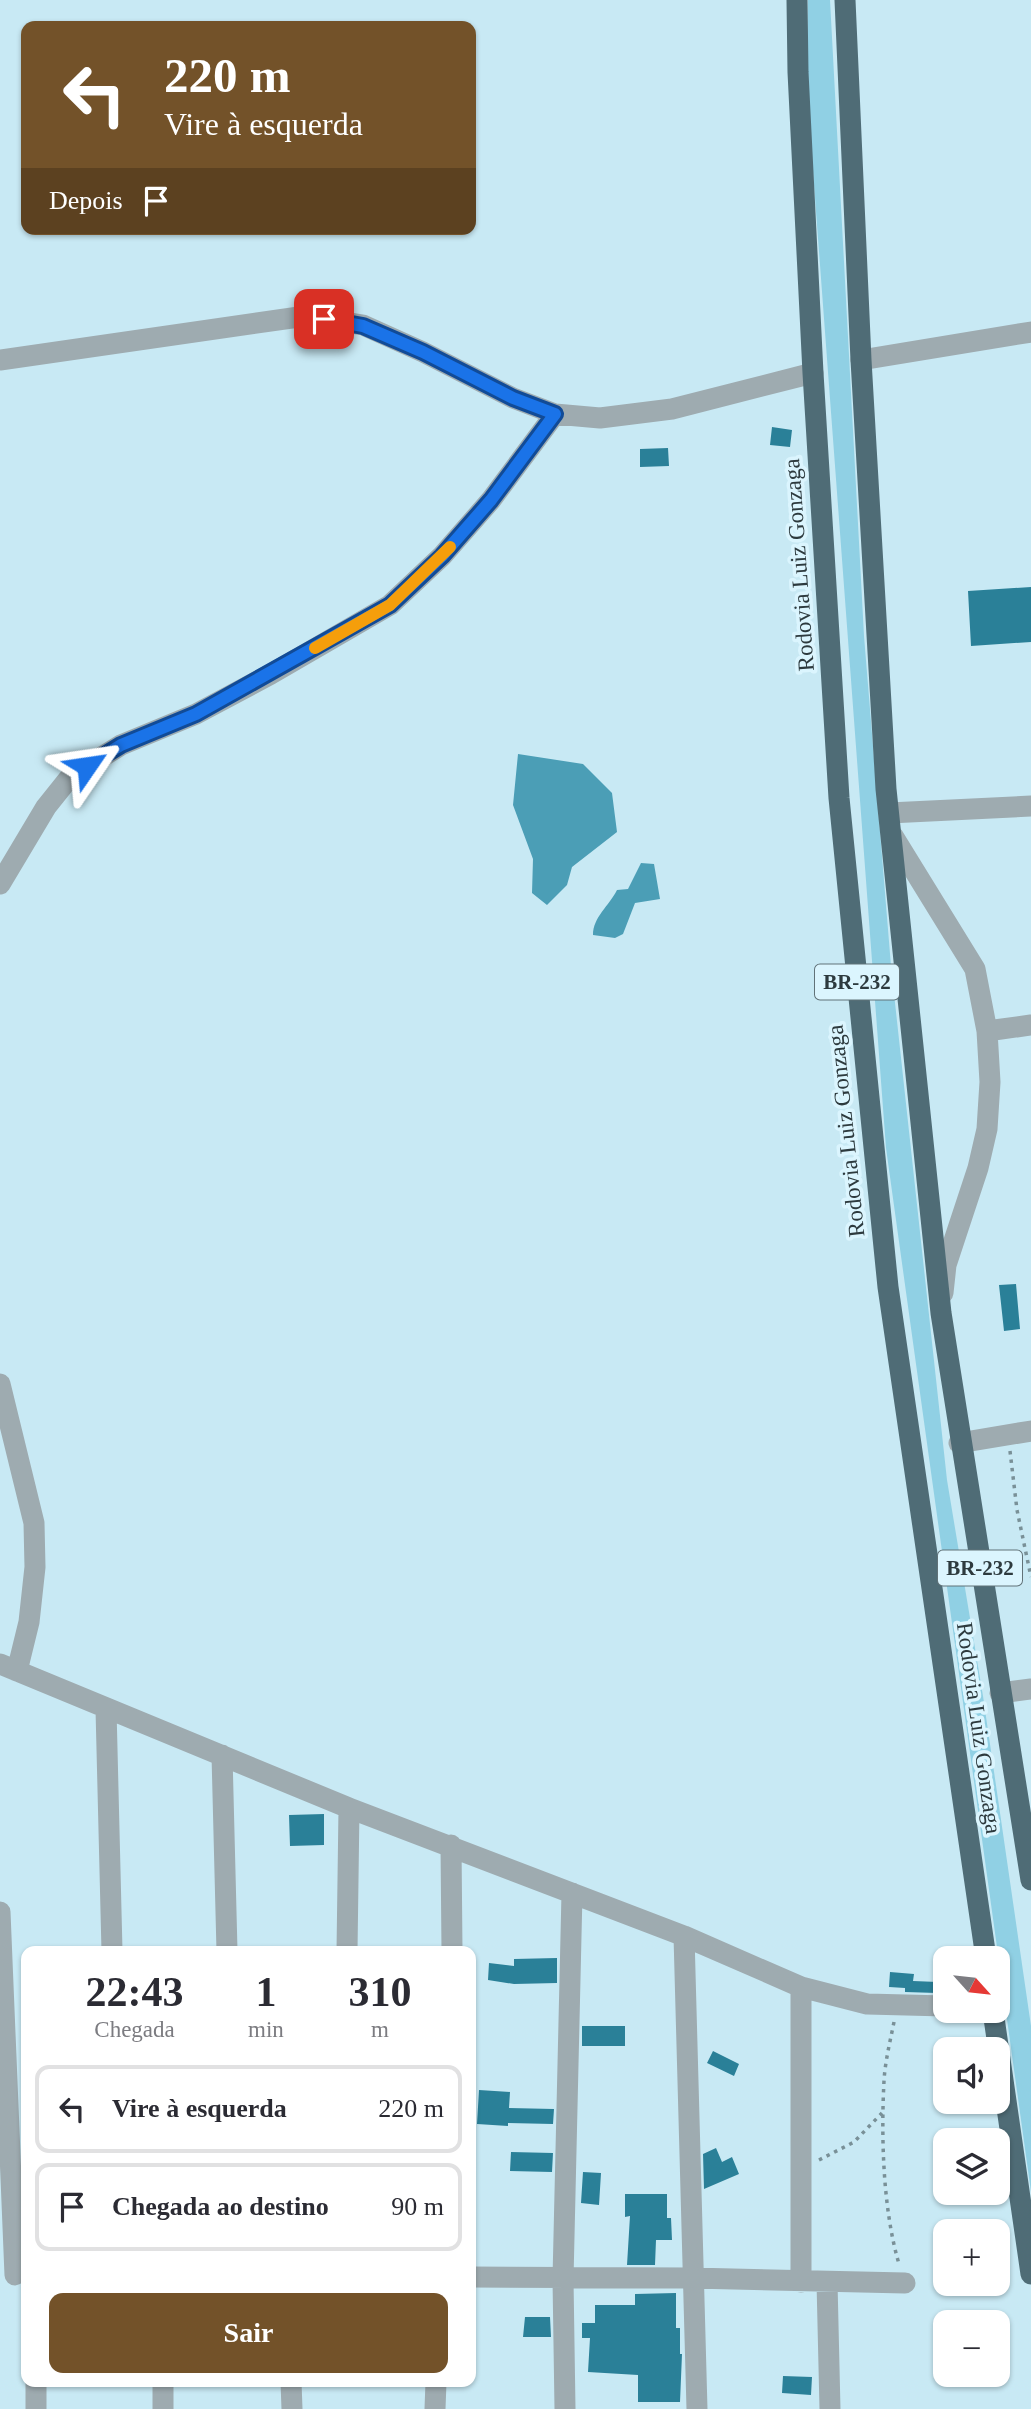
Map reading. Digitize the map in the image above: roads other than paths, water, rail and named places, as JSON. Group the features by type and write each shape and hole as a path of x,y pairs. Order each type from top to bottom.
{"highway":[{"name":"Rodovia Luiz Gonzaga","path":"797,0 813,373 839,799 888,1287 984,1946"},
{"name":"Rodovia Luiz Gonzaga","path":"845,0 861,360 892,836 941,1313 1031,1880"},
{"path":"995,2023 1031,2274"}],"street":[{"path":"0,359 306,316 363,326 423,352 513,398 555,414 600,418 672,409 813,373"},
{"path":"861,360 1031,332"},
{"path":"0,884 46,807 70,777 121,745 196,714 260,680 390,605 442,556 491,500 555,414"},
{"path":"890,813 1031,806"},
{"path":"892,836 975,970 987,1031 990,1082 986,1129 978,1168 946,1265 941,1313"},
{"path":"987,1031 1031,1025"},
{"path":"0,1384 12,1442 34,1522 34,1581 29,1622 8,1668 349,1808 684,1936 801,1987 867,2004 933,2006"},
{"path":"960,1443 1031,1431"},
{"path":"1000,1693 1031,1689"},
{"path":"106,1709 112,1946"},
{"path":"222,1755 227,1946"},
{"path":"347,1946 349,1808"},
{"path":"451,1845 452,1946"},
{"path":"565,2409 563,2279 572,1892"},
{"path":"0,1912 14,2275"},
{"path":"684,1936 697,2409"},
{"path":"801,1987 801,2282"},
{"path":"476,2277 905,2283"},
{"path":"827,2282 830,2409"},
{"path":"36,2387 36,2409"},
{"path":"163,2387 163,2409"},
{"path":"291,2387 292,2409"},
{"path":"435,2409 436,2387"}]}
